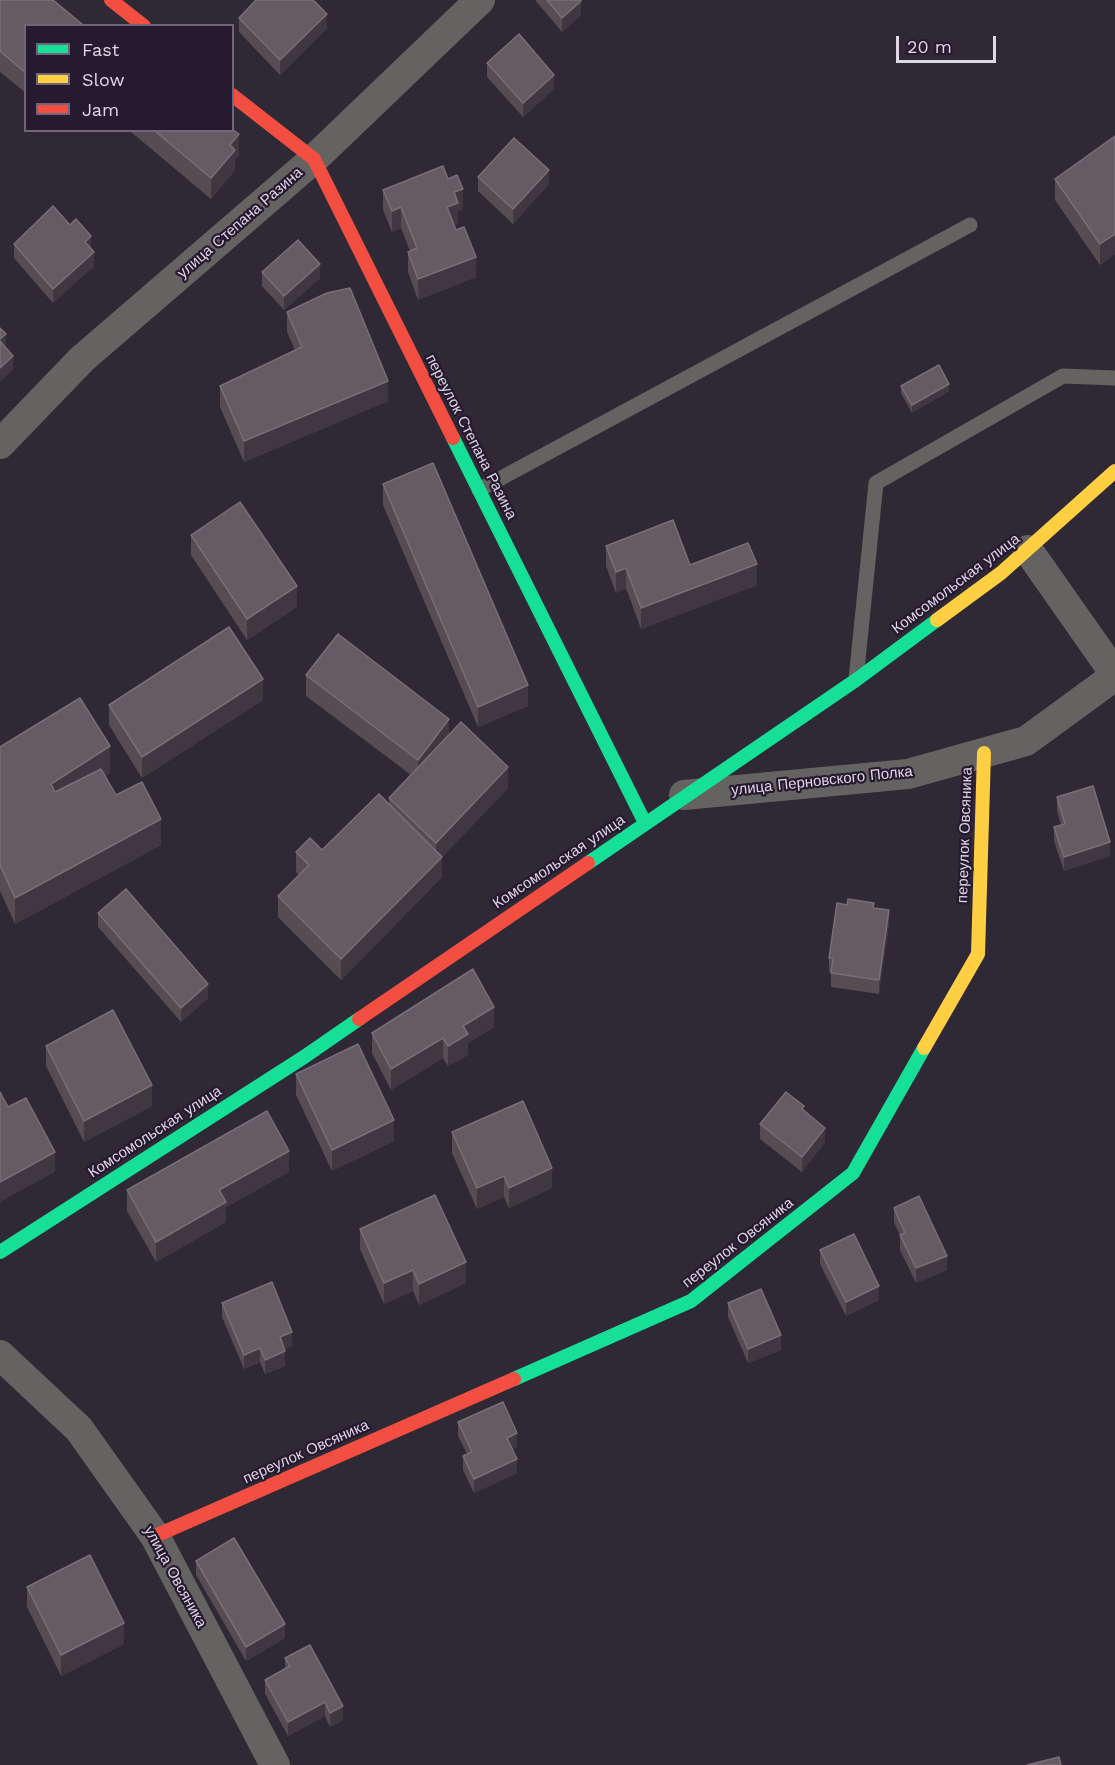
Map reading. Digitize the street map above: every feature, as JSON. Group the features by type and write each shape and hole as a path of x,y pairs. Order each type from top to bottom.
{"street":[{"path":"111,0 141,24"},
{"name":"улица Степана Разина","path":"0,444 82,360 314,159 480,0"},
{"name":"переулок Степана Разина","path":"234,97 314,159 645,823"},
{"name":"Комсомольская улица","path":"0,1252 304,1057 684,795 856,680 1001,573 1115,471"},
{"path":"1028,550 1115,675"},
{"name":"улица Перновского Полка","path":"684,795 908,774 984,753 1026,741 1115,675"},
{"name":"переулок Овсяника","path":"155,1536 691,1301 853,1173 978,954 984,753"},
{"name":"улица Овсяника","path":"0,1355 79,1429 155,1536 275,1765"}],"lane":[{"path":"479,490 970,225"},
{"path":"856,680 876,483 1063,376 1115,378"}],"building":[{"path":"0,0 53,0 82,24 24,24 24,71 0,51"},
{"path":"256,0 313,0 327,14 280,60 239,18"},
{"path":"547,0 580,0 581,1 562,18"},
{"path":"519,34 554,75 523,103 487,63"},
{"path":"234,130 239,134 230,145 235,150 211,178 156,132"},
{"path":"1115,136 1115,234 1100,244 1055,179"},
{"path":"514,138 549,170 513,209 478,177"},
{"path":"443,166 448,179 457,175 463,189 454,192 458,203 447,207 456,230 464,227 476,257 418,279 408,252 417,248 401,207 392,211 383,190"},
{"path":"53,206 70,225 76,219 91,236 85,242 94,252 53,289 14,244"},
{"path":"298,240 320,264 284,296 262,272"},
{"path":"350,288 388,381 244,441 220,386 302,347 287,312 327,293"},
{"path":"0,328 6,334 0,339"},
{"path":"0,341 13,356 0,368"},
{"path":"939,365 949,384 912,405 901,386"},
{"path":"433,463 528,685 478,707 383,484"},
{"path":"240,502 297,586 247,619 191,535"},
{"path":"673,520 690,565 748,543 757,564 641,608 626,568 616,572 606,546"},
{"path":"229,627 263,679 142,757 109,705"},
{"path":"338,634 449,719 418,760 306,675"},
{"path":"80,698 110,746 51,784 55,792 101,769 116,795 142,782 161,819 15,898 0,865 0,747"},
{"path":"461,722 508,767 436,843 389,798"},
{"path":"1093,786 1110,842 1064,857 1054,827 1065,824 1057,797"},
{"path":"379,794 442,857 341,959 278,896 309,865 296,852 310,838 322,850"},
{"path":"126,889 208,984 181,1008 98,913"},
{"path":"848,899 874,903 873,908 889,910 879,980 831,973 833,958 829,958 837,903 847,905"},
{"path":"473,969 494,1007 463,1026 468,1034 448,1046 443,1038 391,1069 372,1033"},
{"path":"113,1010 152,1085 84,1121 46,1046"},
{"path":"358,1044 394,1120 332,1150 296,1074"},
{"path":"0,1092 8,1107 26,1098 55,1152 0,1182"},
{"path":"786,1092 804,1106 802,1109 825,1128 802,1157 760,1124"},
{"path":"523,1101 552,1168 509,1188 504,1176 477,1188 452,1132"},
{"path":"267,1111 289,1151 219,1190 226,1202 156,1242 127,1190"},
{"path":"435,1195 466,1262 419,1284 413,1270 384,1283 360,1229"},
{"path":"919,1196 947,1256 916,1268 900,1235 905,1233 894,1208"},
{"path":"854,1234 879,1286 846,1302 820,1250"},
{"path":"272,1282 292,1332 280,1337 285,1351 265,1360 260,1348 244,1355 222,1303"},
{"path":"761,1289 781,1335 748,1349 728,1303"},
{"path":"503,1402 517,1433 507,1438 517,1459 474,1479 463,1456 472,1452 458,1422"},
{"path":"234,1538 285,1624 246,1647 196,1561"},
{"path":"90,1555 124,1623 61,1655 27,1587"},
{"path":"310,1645 343,1706 330,1713 325,1702 288,1722 265,1680 290,1666 285,1658"},
{"path":"1059,1757 1061,1765 1027,1765"}],"traffic: fast":[{"path":"453,438 645,823"},
{"path":"588,863 856,680 937,620"},
{"path":"0,1252 304,1057 359,1019"},
{"path":"514,1379 691,1301 853,1173 924,1048"}],"traffic: slow":[{"path":"937,620 1001,573 1115,471"},
{"path":"924,1048 978,954 984,753"}],"traffic: jam":[{"path":"111,0 141,24"},
{"path":"234,97 314,159 453,438"},
{"path":"359,1019 588,863"},
{"path":"155,1536 514,1379"}]}
